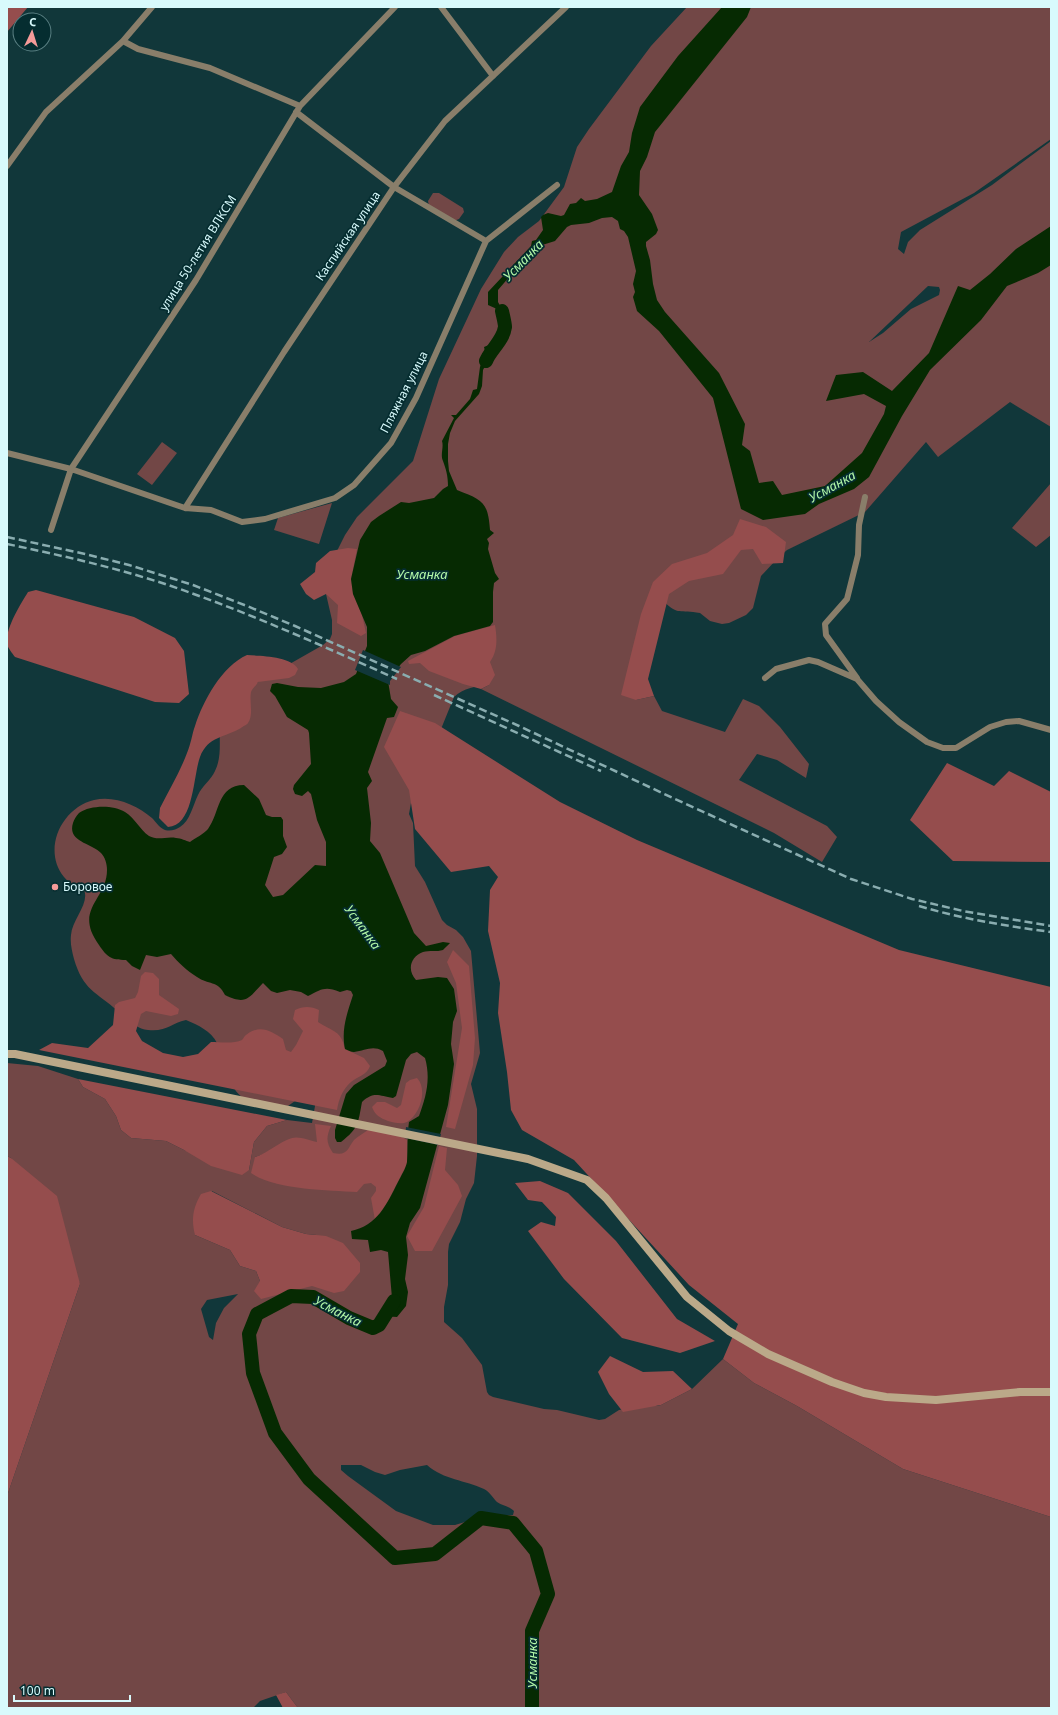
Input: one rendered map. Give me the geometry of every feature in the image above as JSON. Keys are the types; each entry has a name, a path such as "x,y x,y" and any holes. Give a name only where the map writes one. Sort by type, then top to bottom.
{"street":[{"path":"7,166 46,112 123,41 152,7"},
{"name":"улица 50-летия ВЛКСМ","path":"51,530 71,469 196,280 296,112 300,106 395,7"},
{"path":"442,7 493,76"},
{"name":"Каспийская улица","path":"185,508 284,352 394,187 445,121 566,7"},
{"path":"123,41 138,49 210,68 300,106"},
{"path":"296,112 394,187 486,241"},
{"name":"Пляжная улица","path":"7,453 71,469 185,508 212,510 242,522 265,519 334,498 354,485 391,443 416,398 486,241 557,185"},
{"path":"865,497 859,526 858,555 846,599 825,624 826,635 857,679 876,701 899,722 927,742 943,748 956,748 990,727 1006,722 1019,721 1051,730"},
{"path":"765,678 776,669 809,660 818,662 857,679"},
{"path":"7,1054 15,1054 310,1115 467,1145 528,1159 587,1180 606,1198 687,1297 729,1331 768,1354 832,1382 864,1393 886,1396 936,1400 1020,1392 1051,1392"}],"shaded area":[{"path":"7,7 28,7 24,12 12,12 12,26 7,32"},
{"path":"687,7 1051,7 1051,139 974,193 901,232 898,249 904,254 908,242 920,230 992,185 1051,141 1051,427 1010,402 938,457 926,442 865,512 787,550 776,560 761,576 753,608 746,615 729,623 722,624 710,621 700,613 675,610 666,604 661,598 636,700 654,696 662,711 725,732 743,699 759,706 780,727 809,764 806,778 777,760 757,754 739,780 827,826 837,837 822,862 774,833 481,689 489,685 466,690 454,697 411,803 409,814 413,823 415,866 425,882 442,920 463,937 471,951 480,1053 471,1084 477,1109 477,1156 474,1183 466,1199 460,1222 449,1244 448,1285 444,1307 444,1322 462,1338 482,1365 487,1392 493,1397 599,1420 605,1419 619,1410 641,1406 661,1405 692,1389 723,1359 754,1383 797,1406 903,1469 1051,1517 1051,1708 298,1708 286,1692 260,1701 253,1708 7,1708 7,1496 80,1284 11,1158 7,1156 7,1063 38,1066 78,1079 83,1087 105,1099 116,1116 121,1130 131,1138 166,1141 184,1150 249,1170 254,1142 267,1126 287,1120 312,1123 315,1106 314,1094 295,1101 288,1106 246,1100 239,1095 234,1088 227,1074 217,1043 204,1029 186,1020 160,1030 140,1028 91,990 82,978 71,947 72,929 85,900 84,890 66,879 58,866 55,855 55,843 58,831 72,812 82,804 102,799 117,800 132,805 146,813 165,830 172,830 180,827 189,817 196,799 217,766 219,760 220,723 223,702 323,645 330,639 332,634 332,620 326,594 333,559 345,535 357,517 413,461 439,379 481,289 504,252 518,237 539,221 564,187 577,147 651,46","holes":["928,286 939,287 939,295 911,309 883,333 869,342","293,1138 295,1187 255,1157 267,1153","212,1191 282,1227 306,1234 316,1235 260,1281 256,1271 240,1266 230,1250 195,1235","238,1294 224,1308 216,1323 213,1340 209,1337 201,1309 207,1300","341,1465 361,1465 385,1475 400,1470 427,1465 447,1477 484,1489 490,1493 497,1502 514,1511 513,1515 485,1516 455,1525 433,1525 396,1511 341,1470"]},
{"path":"433,193 439,193 463,208 464,212 459,219 454,221 429,206 428,201"},
{"path":"162,442 177,453 152,485 137,474"},
{"path":"1051,483 1051,535 1036,547 1012,528"},
{"path":"332,503 319,544 274,530 278,518"},
{"path":"740,519 766,527 786,542 783,563 762,564 753,549 741,550 723,574 689,581 669,594 648,679 654,696 636,700 621,695 641,614 653,582 672,564 707,553 733,535"},
{"path":"348,548 357,549 351,579 353,594 362,615 366,633 361,636 337,623 338,605 326,594 314,600 306,594 300,584 315,572 316,563 330,551"},
{"path":"36,590 134,617 175,638 184,651 189,694 179,703 155,702 15,657 7,644 8,631 28,592"},
{"path":"495,625 496,649 490,662 495,675 489,685 481,689 429,671 420,663 409,664 408,661 455,636"},
{"path":"247,655 267,656 282,659 289,661 298,669 295,675 289,678 258,682 251,692 251,716 248,723 235,731 212,741 203,750 188,809 183,818 177,824 168,827 159,818 160,808 178,774 190,746 195,726 208,695 229,667"},
{"path":"400,711 435,723 560,802 637,840 899,950 1051,987 1051,1517 903,1469 797,1406 754,1383 723,1359 738,1324 689,1285 574,1160 522,1130 511,1110 498,1013 500,983 488,931 490,890 498,877 489,866 451,872 415,829 409,790 384,747"},
{"path":"947,763 994,786 1009,771 1051,792 1051,862 953,861 910,820"},
{"path":"453,950 469,966 475,1038 473,1065 455,1129 446,1127 462,1028 456,983 447,962"},
{"path":"145,972 153,973 159,979 159,995 179,1009 178,1014 171,1016 146,1011 141,1014 136,1031 142,1041 163,1053 183,1057 198,1054 211,1042 239,1041 242,1040 245,1035 261,1029 270,1031 283,1039 286,1050 291,1052 303,1031 293,1019 295,1010 310,1007 319,1010 318,1022 336,1032 341,1038 345,1049 364,1058 370,1066 369,1069 345,1088 340,1098 337,1110 39,1050 52,1043 88,1048 113,1025 115,1005 119,1002 135,998 138,992 141,976"},
{"path":"417,1078 422,1089 422,1095 419,1108 412,1119 405,1123 397,1123 385,1120 376,1114 372,1107 377,1102 385,1102 397,1108 401,1105 406,1083"},
{"path":"78,1079 287,1120 267,1126 254,1142 249,1170 242,1175 211,1166 166,1141 131,1138 121,1130 116,1116 105,1099 83,1087"},
{"path":"315,1124 331,1126 328,1133 329,1146 333,1153 338,1154 344,1153 354,1140 368,1130 399,1135 407,1140 407,1164 387,1203 375,1220 371,1198 376,1191 376,1187 371,1183 364,1184 357,1192 317,1190 274,1183 251,1173 255,1157 287,1140 292,1138 304,1138 317,1142"},
{"path":"439,1146 447,1148 445,1170 458,1185 462,1196 432,1251 415,1251 407,1236 424,1207"},
{"path":"7,1156 57,1196 80,1284 7,1496"},
{"path":"540,1181 568,1193 616,1241 677,1319 715,1341 680,1353 622,1338 564,1279 528,1231 541,1222 555,1226 556,1217 542,1202 528,1200 515,1183"},
{"path":"211,1191 282,1227 306,1234 326,1236 343,1243 360,1263 360,1272 344,1291 334,1293 312,1286 261,1299 254,1291 260,1281 256,1271 240,1266 230,1250 195,1235 193,1219 196,1204 201,1194"},
{"path":"610,1356 643,1372 673,1371 692,1389 661,1405 623,1412 609,1394 598,1372"},
{"path":"286,1692 298,1708 283,1708 276,1695"}],"water":[{"path":"722,7 751,7 747,17 655,132 647,157 640,171 639,195 652,214 658,230 656,234 646,242 657,300 665,312 719,373 745,424 742,445 750,451 759,483 773,481 782,495 825,486 862,453 884,414 886,406 864,394 826,401 836,375 863,372 892,391 929,353 958,286 970,290 990,274 1016,249 1051,226 1051,265 1038,273 1007,286 981,320 930,370 902,416 869,477 854,489 819,504 805,514 763,520 741,509 713,398 659,331 637,311 633,297 635,292 633,284 636,271 628,237 624,231 620,229 618,221 612,217 602,218 589,223 571,225 567,227 555,241 539,246 529,254 498,290 498,302 504,313 506,325 483,370 482,386 479,394 455,421 450,433 448,444 449,471 457,490 478,499 482,503 488,513 490,530 494,533 487,539 489,543 488,549 495,573 499,579 494,583 493,622 490,626 454,636 425,651 411,655 401,664 388,681 391,699 398,707 394,717 387,718 368,772 372,781 367,788 371,823 370,841 380,853 414,933 426,946 443,942 450,943 443,950 425,951 419,954 415,957 411,964 411,972 416,980 438,977 447,978 454,989 457,1011 453,1022 451,1044 454,1064 448,1105 420,1208 410,1223 406,1237 408,1255 405,1279 408,1292 406,1306 397,1317 382,1316 392,1298 388,1252 381,1250 370,1252 368,1240 352,1239 351,1231 368,1224 380,1213 390,1198 405,1169 407,1162 409,1122 419,1116 427,1088 428,1073 425,1058 417,1052 411,1054 406,1060 396,1096 393,1098 373,1095 362,1102 357,1125 341,1142 337,1142 335,1138 335,1130 346,1094 354,1085 385,1066 387,1061 383,1051 379,1049 372,1048 354,1052 345,1049 344,1028 353,995 351,991 347,990 340,992 331,989 324,989 308,996 301,992 290,990 277,993 271,991 263,983 251,996 243,1000 238,1000 225,995 216,985 193,975 171,954 157,957 146,955 140,970 132,966 126,960 110,957 99,945 92,933 89,922 93,905 106,880 106,863 104,856 101,853 77,838 72,829 73,823 78,814 84,810 96,807 108,807 125,812 149,836 156,838 178,838 190,842 208,829 224,795 235,786 244,785 259,799 266,815 281,817 283,820 283,836 287,847 282,854 274,857 265,885 273,897 283,895 315,865 326,866 326,842 317,820 311,794 308,791 302,796 295,794 293,789 294,785 311,764 309,733 308,730 287,717 275,696 270,691 272,684 277,683 298,687 321,688 344,682 356,674 367,646 367,627 353,594 351,579 360,540 371,522 401,502 409,503 434,498 448,486 447,473 442,459 442,441 454,418 451,415 456,415 470,399 473,390 477,389 480,367 484,356 482,354 485,351 484,347 496,342 498,335 500,334 501,327 499,324 500,320 497,309 488,305 488,292 531,246 532,241 536,240 543,230 541,217 543,215 548,213 561,216 564,215 570,204 576,203 581,198 585,201 597,199 612,192 621,166 629,152 632,133 640,107 678,56"}],"pier":[{"path":"363,650 401,667 390,681 390,685 355,670"},
{"path":"406,1127 441,1134 438,1145 405,1138"}],"waterway":[{"name":"Усманка","path":"486,361 504,332 505,325 502,311"},
{"name":"Усманка","path":"394,1301 379,1325 373,1328 349,1318 313,1297 291,1296 257,1314 249,1334 253,1373 275,1433 309,1479 395,1558 435,1554 481,1518 513,1523 536,1551 548,1594 532,1631 532,1708"}],"railway":[{"path":"7,537 129,565 193,585 247,606 519,726 851,879 912,899 963,911 1051,926"},
{"path":"7,544 100,565 168,585 269,623 397,679"},
{"path":"434,695 601,771"},
{"path":"919,906 985,922 1051,932"}],"place":[{"name":"Боровое","path":"55,887"}]}
